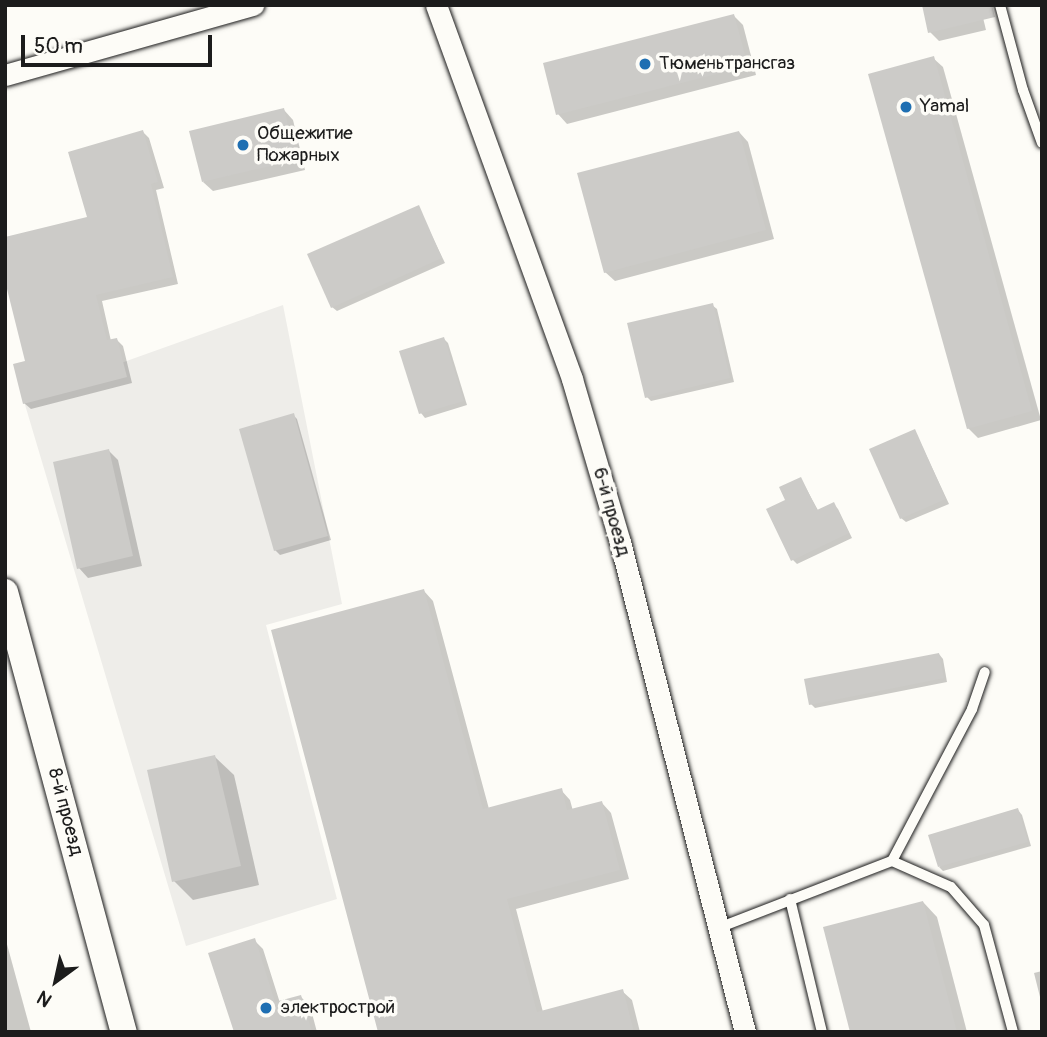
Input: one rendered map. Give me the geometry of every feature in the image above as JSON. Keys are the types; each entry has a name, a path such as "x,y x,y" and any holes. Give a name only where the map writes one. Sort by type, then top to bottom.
{"street":[{"path":"5,75 253,5"},
{"name":"6-й проезд","path":"436,5 572,379 620,542 745,1032"},
{"name":"8-й проезд","path":"5,592 124,1032"}],"lane":[{"path":"1000,5 1023,90 1042,143"},
{"path":"719,928 892,861 972,709 985,672"},
{"path":"892,861 951,887 984,925 1013,1032"},
{"path":"790,899 821,1032"}],"shaded area":[{"path":"283,305 342,604 266,625 337,899 186,946 23,398"}],"building":[{"path":"922,5 992,5 995,17 928,33"},
{"name":"Тюменьтрансгаз","path":"734,14 748,66 556,115 543,63"},
{"path":"934,56 1032,411 967,429 868,74"},
{"name":"Общежитие Пожарных","path":"284,108 296,160 202,182 189,131"},
{"path":"143,130 158,182 151,184 173,277 96,295 107,340 117,338 127,377 23,404 13,364 25,361 5,281 5,237 87,217 68,152"},
{"path":"739,131 766,230 604,273 577,173"},
{"path":"419,205 442,258 331,308 307,254"},
{"path":"713,303 730,378 645,398 627,323"},
{"path":"444,337 464,401 419,414 399,351"},
{"path":"294,413 328,536 274,551 239,429"},
{"path":"915,429 946,499 900,519 869,449"},
{"path":"109,449 133,556 77,569 53,462"},
{"path":"801,477 817,510 834,502 849,533 791,561 766,509 785,500 779,487"},
{"path":"424,589 483,809 562,788 567,810 602,801 620,870 507,899 537,1012 623,989 634,1032 378,1032 271,630"},
{"path":"939,653 944,678 809,705 804,679"},
{"path":"215,755 241,866 172,882 147,770"},
{"path":"1018,808 1028,842 938,867 928,835"},
{"path":"923,901 957,1032 850,1032 823,927"},
{"path":"255,938 275,1002 301,995 312,1032 234,1032 208,953"}],"place":[{"name":"Тюменьтрансгаз","path":"645,64"},
{"name":"Yamal","path":"906,107"},
{"name":"Общежитие Пожарных","path":"243,145"},
{"name":"электрострой","path":"266,1008"}]}
